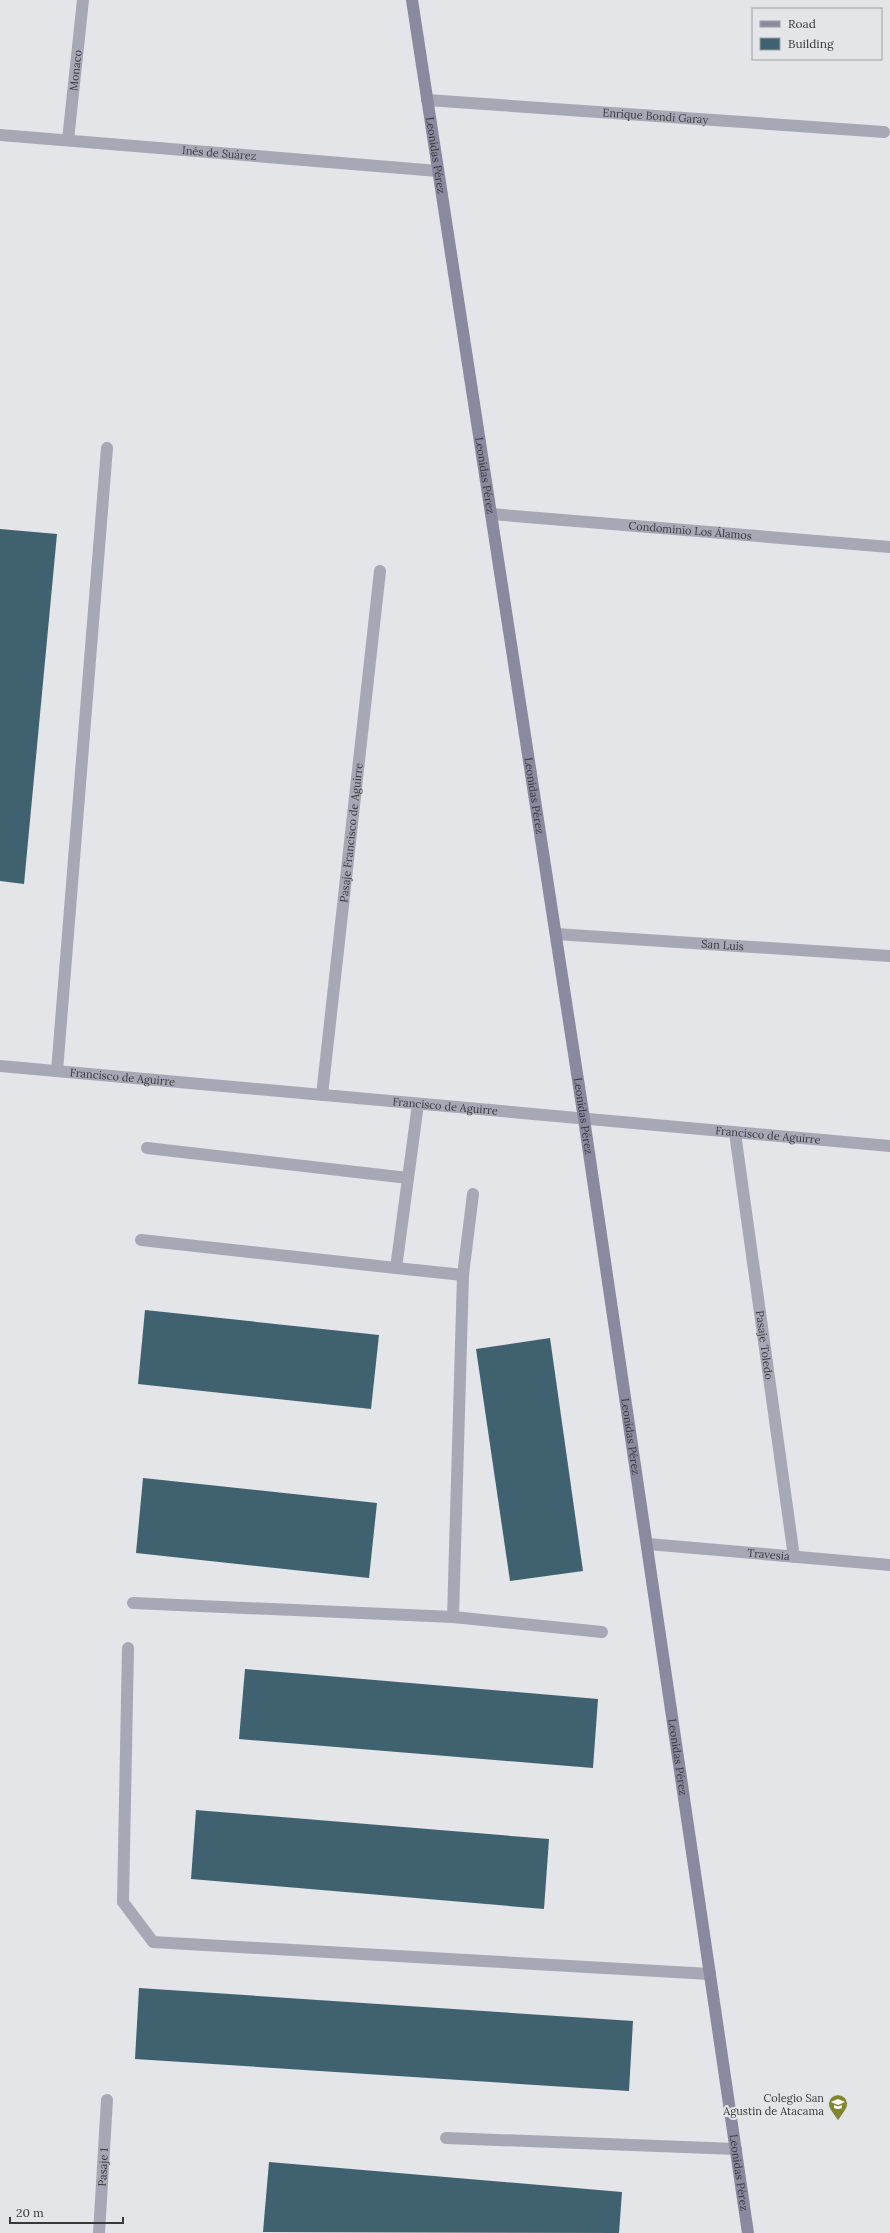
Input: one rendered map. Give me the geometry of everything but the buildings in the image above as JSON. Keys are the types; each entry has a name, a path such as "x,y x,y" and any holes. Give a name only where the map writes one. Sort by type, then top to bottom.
{"street":[{"name":"Monaco","path":"68,140 83,0"},
{"name":"Leonidas Pérez","path":"412,0 556,934 648,1544 748,2233"},
{"name":"Enrique Bondi Garay","path":"427,100 884,132"},
{"name":"Inés de Suárez","path":"0,135 438,171"},
{"path":"56,1072 107,448"},
{"name":"Condominio Los Álamos","path":"491,514 890,547"},
{"name":"Pasaje Francisco de Aguirre","path":"322,1095 380,571"},
{"name":"San Luis","path":"556,934 890,956"},
{"name":"Francisco de Aguirre","path":"0,1066 584,1120 890,1146"},
{"path":"396,1268 418,1104"},
{"name":"Pasaje Toledo","path":"735,1133 794,1556"},
{"path":"147,1148 408,1178"},
{"path":"453,1617 464,1275 473,1194"},
{"path":"141,1240 464,1275"},
{"name":"Travesia","path":"648,1544 890,1565"},
{"path":"133,1603 453,1617 602,1632"},
{"path":"128,1648 123,1902 153,1942 710,1974"},
{"name":"Pasaje 1","path":"99,2233 107,2100"},
{"path":"446,2138 736,2149"}],"place":[{"name":"Colegio San Agustin de Atacama","path":"838,2121"}]}
